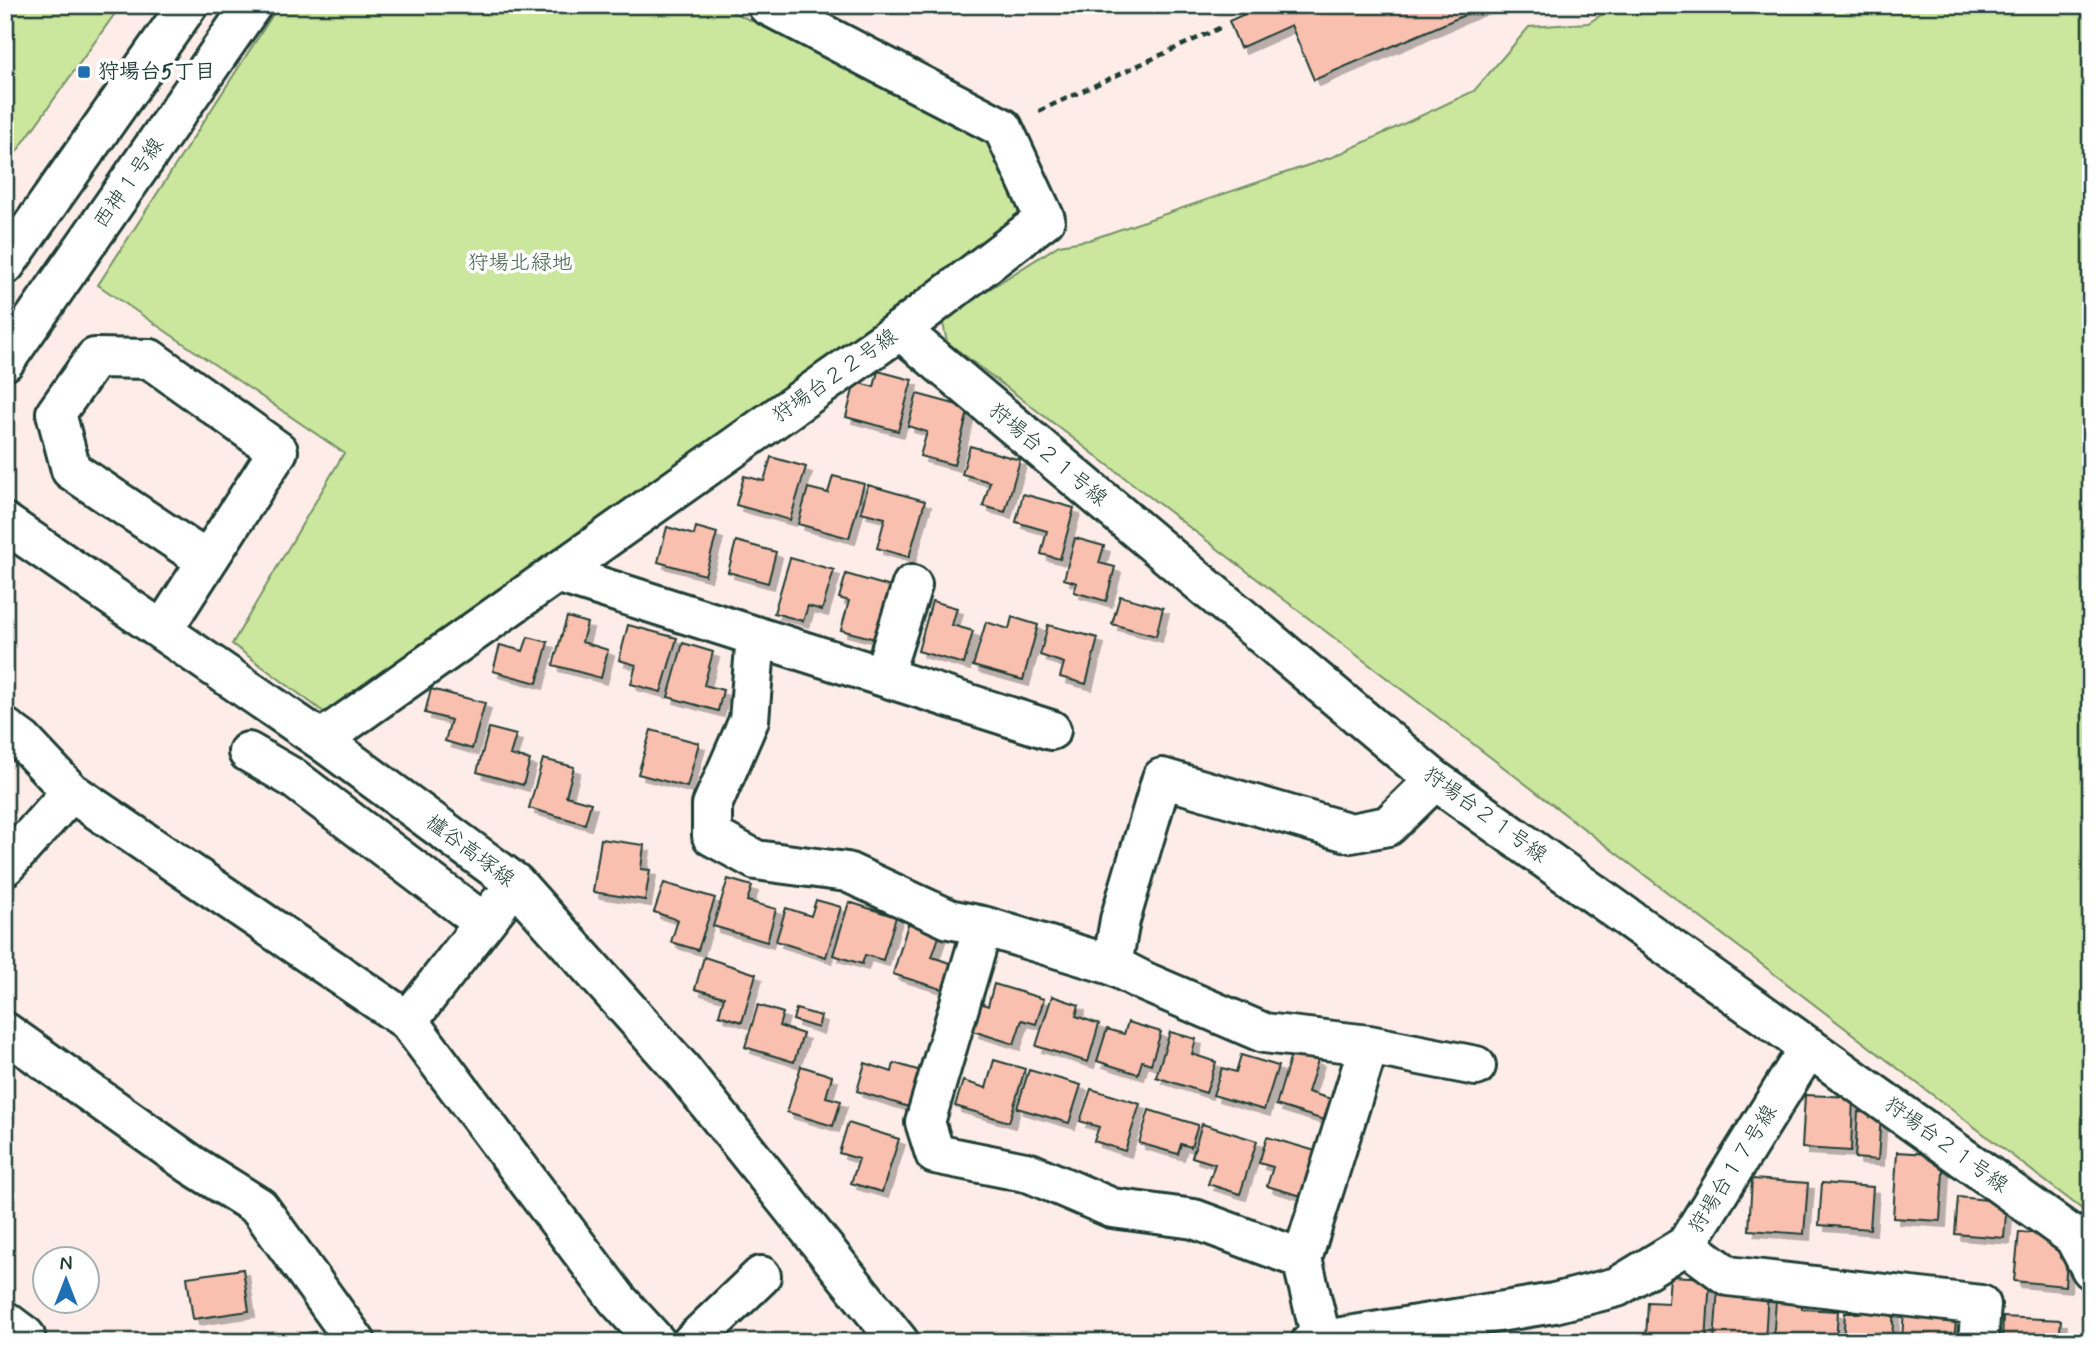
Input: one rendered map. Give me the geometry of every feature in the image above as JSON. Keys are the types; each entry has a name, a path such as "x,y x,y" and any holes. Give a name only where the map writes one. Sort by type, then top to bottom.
{"street":[{"path":"5,265 188,5"},
{"name":"西神１号線","path":"5,361 252,5"},
{"path":"767,5 1003,128"},
{"name":"狩場台２２号線","path":"321,740 900,330 1045,219 1003,128"},
{"name":"狩場台２１号線","path":"900,330 1435,780 2074,1237 2091,1269"},
{"path":"162,631 278,451 150,359 94,358 55,413 71,470 207,561"},
{"name":"櫨谷高塚線","path":"5,523 321,740 515,883 681,1070 899,1342"},
{"path":"557,573 1051,730"},
{"path":"883,676 912,585"},
{"path":"756,636 749,720 712,805 712,836 756,860 847,872 949,919 983,926 1112,965 1264,1033 1369,1045 1476,1066"},
{"path":"5,728 23,741 71,792 408,1021 617,1299 656,1342"},
{"path":"248,752 293,778 484,923"},
{"path":"1112,965 1121,920 1162,778 1351,833 1388,826 1435,780"},
{"path":"5,866 71,792"},
{"path":"408,1021 515,883"},
{"path":"983,926 925,1122 935,1154 1030,1173 1112,1208 1194,1219 1302,1259"},
{"path":"5,1032 192,1165 259,1207 356,1342"},
{"path":"1318,1341 1302,1259 1369,1045"},
{"name":"狩場台１７号線","path":"1318,1341 1553,1303 1617,1287 1686,1245 1809,1047"},
{"path":"1686,1245 1728,1276 1981,1305 1978,1342"},
{"path":"692,1342 761,1276"}],"path":[{"path":"1003,128 1224,26"}],"green space":[{"path":"5,5 121,5 5,168"},
{"name":"狩場北緑地","path":"279,5 718,5 991,133 1027,219 329,716 232,644 344,453 98,285"},
{"path":"1618,5 2091,5 2091,1216 947,342 942,319 1059,245 1089,240 1335,156 1474,91 1529,27 1588,23"}],"building":[{"path":"1264,5 1488,5 1314,80 1291,25 1240,48 1229,21"},
{"path":"878,371 912,380 898,431 846,417 855,382 874,387"},
{"path":"917,394 969,408 954,465 920,456 927,432 908,426"},
{"path":"970,446 1020,460 1005,512 983,506 990,482 962,474"},
{"path":"771,457 806,467 790,520 736,505 744,476 764,481"},
{"path":"833,476 864,484 849,538 798,524 808,488 828,493"},
{"path":"868,485 925,501 909,557 877,548 885,518 861,512"},
{"path":"1023,494 1074,508 1060,559 1041,554 1047,531 1016,522"},
{"path":"667,527 694,535 696,527 717,533 705,575 658,562"},
{"path":"1075,538 1104,546 1099,563 1115,567 1106,601 1074,592 1077,583 1064,579"},
{"path":"736,541 776,552 768,583 728,572"},
{"path":"790,558 834,570 822,610 808,606 803,621 774,613"},
{"path":"846,574 898,589 883,641 841,630 849,601 839,598"},
{"path":"1120,596 1163,608 1156,636 1112,624"},
{"path":"932,601 957,608 952,625 973,631 964,664 918,651"},
{"path":"567,617 587,623 582,642 608,650 601,678 553,665"},
{"path":"1012,617 1038,625 1023,680 973,666 986,622 1009,629"},
{"path":"628,625 677,638 661,692 631,684 636,665 619,660"},
{"path":"1048,625 1098,638 1086,684 1060,677 1064,663 1040,655"},
{"path":"528,637 548,642 537,683 493,671 500,645 523,651"},
{"path":"683,643 713,652 704,685 723,690 718,711 668,697"},
{"path":"431,689 485,703 472,749 445,741 451,720 425,713"},
{"path":"489,728 516,735 510,755 530,760 523,785 477,772"},
{"path":"651,730 699,743 687,787 638,774"},
{"path":"543,759 574,767 566,796 591,803 585,824 529,808"},
{"path":"601,839 644,845 641,869 650,870 645,900 593,892"},
{"path":"728,879 752,886 747,901 776,909 767,942 713,926"},
{"path":"664,883 715,898 698,950 671,942 678,920 654,912"},
{"path":"816,900 841,907 826,957 776,941 786,908 811,916"},
{"path":"849,902 896,917 883,960 865,955 862,964 833,955"},
{"path":"909,921 941,931 932,957 956,965 948,991 893,974"},
{"path":"704,957 756,974 742,1022 719,1015 724,997 695,989"},
{"path":"994,984 1044,999 1036,1024 1022,1020 1014,1044 973,1031 981,1003 988,1006"},
{"path":"1052,996 1079,1005 1076,1016 1099,1024 1088,1062 1036,1046"},
{"path":"758,1005 783,1013 779,1026 803,1034 794,1062 745,1047"},
{"path":"796,1009 821,1016 818,1028 793,1020"},
{"path":"1128,1022 1161,1032 1151,1064 1142,1061 1138,1074 1097,1061 1107,1029 1124,1034"},
{"path":"1170,1032 1196,1039 1192,1054 1216,1062 1206,1093 1156,1077"},
{"path":"1292,1052 1318,1060 1308,1092 1331,1099 1324,1120 1276,1105"},
{"path":"1241,1055 1278,1066 1264,1110 1213,1095 1222,1068 1236,1072"},
{"path":"994,1060 1025,1069 1009,1122 955,1106 963,1081 986,1088"},
{"path":"865,1063 892,1072 894,1063 924,1072 912,1108 857,1091"},
{"path":"801,1066 832,1076 826,1097 841,1101 833,1126 787,1112"},
{"path":"1029,1070 1081,1085 1069,1123 1017,1108"},
{"path":"1091,1089 1140,1104 1125,1151 1094,1141 1099,1127 1080,1121"},
{"path":"1805,1095 1853,1097 1851,1151 1802,1148"},
{"path":"1149,1110 1198,1125 1191,1147 1181,1144 1178,1154 1139,1143"},
{"path":"1858,1112 1881,1114 1878,1160 1855,1158"},
{"path":"848,1123 899,1139 882,1192 851,1183 859,1159 839,1153"},
{"path":"1202,1124 1257,1141 1240,1194 1208,1184 1215,1164 1192,1157"},
{"path":"1267,1137 1319,1152 1305,1197 1267,1186 1273,1167 1259,1163"},
{"path":"1897,1152 1944,1155 1940,1221 1893,1218"},
{"path":"1752,1179 1808,1183 1804,1234 1749,1230"},
{"path":"1822,1183 1873,1187 1870,1229 1819,1225"},
{"path":"1958,1197 2007,1202 2004,1238 1955,1234"},
{"path":"2019,1232 2063,1236 2061,1257 2067,1258 2065,1286 2014,1281"},
{"path":"243,1269 249,1311 193,1319 187,1277"},
{"path":"1670,1276 1710,1278 1706,1342 1646,1339 1648,1302 1668,1303"},
{"path":"1718,1288 1768,1290 1765,1342 1714,1341"},
{"path":"1776,1299 1802,1301 1802,1309 1838,1311 1836,1342 1773,1342"},
{"path":"1859,1303 1894,1305 1892,1342 1843,1342 1845,1313 1859,1313"},
{"path":"1904,1307 1922,1308 1922,1318 1956,1320 1954,1342 1902,1342"},
{"path":"2003,1317 2061,1320 2059,1342 2002,1342"},
{"path":"315,1332 316,1341 331,1338 331,1342 279,1342 278,1337"}],"place":[{"name":"狩場台5丁目","path":"84,72"}]}
